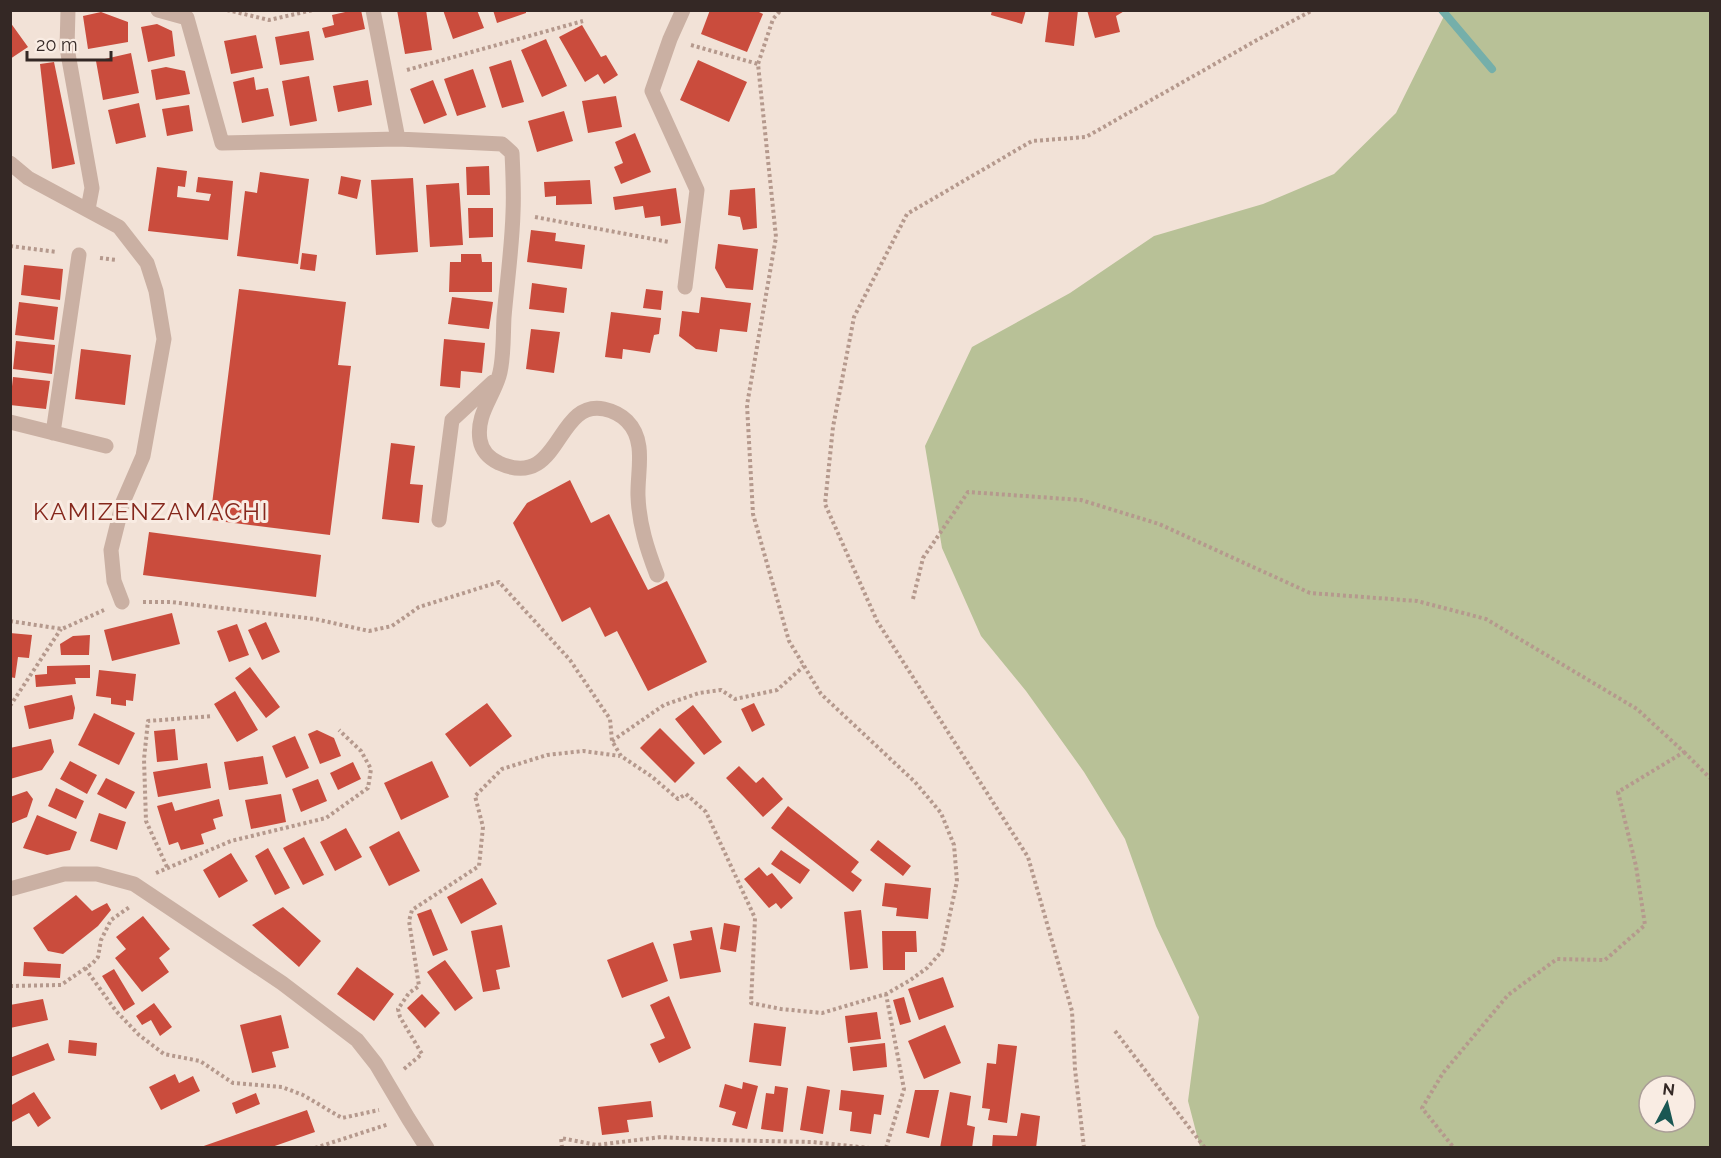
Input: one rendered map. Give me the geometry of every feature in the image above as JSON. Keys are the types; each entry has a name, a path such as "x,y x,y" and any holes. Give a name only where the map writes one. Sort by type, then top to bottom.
{"street":[{"path":"68,10 67,48 92,188 88,208"},
{"path":"158,10 187,18 222,143 398,139 502,144 512,153 513,213 499,375 478,428 481,446 488,458 512,469 532,468 556,446 568,425 581,412 598,408 615,412 629,423 638,439 638,496 644,543 657,575"},
{"path":"373,10 398,139"},
{"path":"683,10 652,91 697,190 685,287"},
{"path":"10,163 28,178 88,208 119,227 147,263 156,291 164,339 143,456 123,502 111,550 114,581 122,602"},
{"path":"53,433 80,255"},
{"path":"439,520 452,420 499,375"},
{"path":"10,423 106,446"},
{"path":"10,889 64,874 97,874 134,884 282,983 357,1040 376,1064 427,1148"}],"path":[{"path":"227,10 269,20 313,10"},
{"path":"10,706 62,629 122,602 171,602 304,617 369,631 392,626 419,607 499,582 570,660 610,719 612,741 621,756 651,776 678,799 686,794 706,812 755,918 752,1003 822,1013 886,994 927,968 942,951 957,881 954,845 940,813 915,782 821,693 804,666 789,641 753,514 747,405 776,237 758,64 774,19 781,10"},
{"path":"1084,1148 1075,1069 1072,1011 1028,856 877,621 825,504 833,427 854,317 907,214 1032,141 1086,137 1313,10"},
{"path":"386,75 583,21"},
{"path":"670,39 758,64"},
{"path":"513,213 690,246"},
{"path":"913,599 923,558 968,492 1081,500 1159,524 1310,593 1417,601 1486,619 1637,710 1710,778"},
{"path":"10,621 62,629"},
{"path":"612,741 664,705 699,693 721,690 735,699 777,690 804,666"},
{"path":"167,867 146,821 144,759 148,721 213,716"},
{"path":"134,884 167,867 231,842 326,818 368,788 371,769 361,751 339,730"},
{"path":"387,1083 422,1054 400,1017 398,1009 409,993 419,986 409,921 412,910 479,866 483,827 475,796 502,769 547,755 583,751 621,756"},
{"path":"1454,1148 1422,1108 1443,1073 1508,994 1557,959 1605,960 1645,925 1636,866 1618,792 1684,752"},
{"path":"10,986 61,985 98,957 101,940 111,920 149,894"},
{"path":"85,968 116,1011 139,1035 164,1054 200,1060 233,1083 282,1087 303,1095 342,1118 404,1112"},
{"path":"886,994 904,1089 886,1148"},
{"path":"1115,1031 1205,1148"},
{"path":"315,1148 404,1112"},
{"path":"562,1148 561,1138 597,1145 661,1137 813,1142 869,1148"}],"green space":[{"path":"1447,10 1710,11 1710,1147 1200,1147 1188,1101 1199,1017 1156,926 1125,839 1084,772 1026,691 981,636 942,548 925,446 972,347 1070,293 1154,236 1263,204 1334,174 1396,113"}],"building":[{"path":"361,10 365,29 325,38 322,28 334,25 332,15"},
{"path":"397,10 426,10 432,50 405,54"},
{"path":"443,10 477,10 484,28 453,39"},
{"path":"493,10 526,10 526,13 497,23"},
{"path":"710,10 755,10 763,14 747,52 701,34"},
{"path":"992,10 1026,10 1022,24 991,15"},
{"path":"1049,10 1078,10 1074,46 1045,42"},
{"path":"1087,10 1126,10 1116,16 1120,32 1095,38"},
{"path":"101,12 128,22 128,42 88,49 83,16"},
{"path":"10,22 28,47 10,59"},
{"path":"157,24 172,31 175,56 148,62 141,27"},
{"path":"582,25 601,57 606,55 618,75 604,84 598,74 585,82 559,37"},
{"path":"309,31 314,60 280,65 275,37"},
{"path":"256,35 263,68 231,74 224,41"},
{"path":"546,39 567,86 542,97 521,50"},
{"path":"131,53 139,93 103,100 96,61"},
{"path":"511,60 524,102 502,108 489,67"},
{"path":"698,60 747,82 729,122 680,100"},
{"path":"54,62 75,164 52,169 40,64"},
{"path":"166,67 185,71 190,94 156,100 151,70"},
{"path":"473,69 486,107 457,116 444,79"},
{"path":"309,76 317,121 290,126 282,81"},
{"path":"254,77 256,90 268,88 274,116 242,123 233,82"},
{"path":"368,80 372,105 338,112 333,86"},
{"path":"433,80 447,115 424,124 410,89"},
{"path":"616,96 622,127 588,133 582,101"},
{"path":"139,103 146,137 116,144 108,110"},
{"path":"189,105 193,131 167,136 162,109"},
{"path":"564,111 573,141 537,152 528,121"},
{"path":"635,133 651,172 621,184 614,167 623,163 615,142"},
{"path":"489,166 490,195 467,195 466,167"},
{"path":"157,167 187,171 185,187 178,186 177,197 209,201 211,194 196,192 198,177 233,181 228,240 148,231"},
{"path":"260,172 309,179 298,264 237,256 245,191 257,193"},
{"path":"341,176 361,180 357,199 338,194"},
{"path":"413,178 418,252 376,255 371,180"},
{"path":"590,180 592,204 556,205 556,196 545,197 544,182"},
{"path":"459,183 463,245 430,247 426,185"},
{"path":"676,188 681,223 661,226 660,216 645,218 643,206 615,210 613,197"},
{"path":"755,188 757,228 743,230 740,217 728,215 730,190"},
{"path":"468,208 493,208 493,237 469,238"},
{"path":"531,230 556,233 555,241 585,245 582,269 527,262"},
{"path":"718,244 758,249 753,290 726,288 715,268"},
{"path":"302,253 317,255 315,271 300,269"},
{"path":"461,254 481,254 482,262 492,262 492,292 449,292 450,262 461,262"},
{"path":"24,265 63,269 60,300 21,295"},
{"path":"532,283 567,288 564,313 529,309"},
{"path":"239,289 346,302 338,365 351,366 330,535 210,520"},
{"path":"646,289 663,291 661,310 643,308"},
{"path":"452,297 493,302 489,329 448,324"},
{"path":"701,297 751,303 747,332 720,329 717,352 696,349 679,336 682,311 699,313"},
{"path":"19,302 58,307 54,340 15,335"},
{"path":"611,312 661,318 659,334 654,335 650,353 623,349 622,359 605,357"},
{"path":"531,329 560,332 554,373 526,369"},
{"path":"444,339 485,343 482,373 461,371 460,388 440,386"},
{"path":"16,341 55,345 52,374 13,369"},
{"path":"81,349 131,355 125,405 75,399"},
{"path":"13,377 50,381 46,409 10,405"},
{"path":"391,443 415,446 410,484 423,485 419,523 382,519"},
{"path":"570,480 591,523 609,514 648,590 667,581 707,662 648,691 617,631 605,637 590,607 562,622 513,523 527,503"},
{"path":"149,532 321,555 316,597 143,575"},
{"path":"172,613 180,644 112,661 104,630"},
{"path":"266,622 280,652 262,660 248,630"},
{"path":"237,624 249,655 229,662 217,631"},
{"path":"10,633 32,635 29,658 18,657 15,678 10,677"},
{"path":"90,635 89,655 61,655 60,644 73,636"},
{"path":"90,665 90,678 75,678 76,684 36,687 35,675 47,674 47,666"},
{"path":"250,667 280,707 266,718 235,678"},
{"path":"99,670 136,674 133,701 126,700 126,706 111,704 111,698 96,696"},
{"path":"235,691 258,730 237,742 214,704"},
{"path":"72,695 75,708 73,719 29,729 24,706"},
{"path":"487,703 512,736 470,767 445,734"},
{"path":"754,703 765,725 752,732 741,709"},
{"path":"693,705 722,742 704,755 675,719"},
{"path":"94,713 135,733 119,765 78,745"},
{"path":"660,728 695,763 675,783 640,748"},
{"path":"175,729 178,760 157,762 154,731"},
{"path":"317,730 334,738 341,756 320,764 308,734"},
{"path":"295,736 309,768 286,778 272,746"},
{"path":"51,739 54,752 42,770 10,779 10,748"},
{"path":"263,756 268,784 229,790 224,762"},
{"path":"70,761 97,775 87,794 60,779"},
{"path":"432,761 449,797 401,820 384,783"},
{"path":"353,762 361,779 338,790 330,773"},
{"path":"207,763 211,788 158,797 153,772"},
{"path":"739,766 756,783 763,777 783,799 763,817 726,778"},
{"path":"106,778 135,792 126,809 97,794"},
{"path":"318,779 327,801 301,812 292,789"},
{"path":"56,788 84,801 76,819 48,806"},
{"path":"27,791 33,799 27,817 10,824 10,797"},
{"path":"281,794 286,822 251,829 245,800"},
{"path":"219,799 223,816 213,819 216,829 201,834 204,844 181,850 178,842 169,845 157,806 172,802 175,811"},
{"path":"788,806 859,862 851,872 862,880 853,892 771,828"},
{"path":"99,813 126,822 117,850 90,841"},
{"path":"37,815 77,832 70,850 47,855 23,848"},
{"path":"346,828 362,857 335,871 320,842"},
{"path":"399,831 420,871 389,886 369,847"},
{"path":"304,837 324,875 303,885 283,848"},
{"path":"878,840 911,866 903,876 870,850"},
{"path":"268,848 290,888 275,895 255,856"},
{"path":"781,850 810,870 800,884 771,864"},
{"path":"231,853 248,881 219,898 203,870"},
{"path":"759,867 767,876 772,873 793,898 781,909 776,903 769,908 744,879"},
{"path":"482,878 497,904 461,924 447,897"},
{"path":"885,883 931,888 928,919 896,916 897,908 882,906"},
{"path":"76,895 92,911 107,903 111,910 98,926 63,954 48,951 33,928"},
{"path":"283,907 321,941 299,967 252,925"},
{"path":"431,909 448,950 433,956 417,914"},
{"path":"861,910 868,968 850,970 844,912"},
{"path":"143,916 170,949 159,958 169,972 142,992 115,958 126,949 116,937"},
{"path":"724,923 740,926 736,952 720,949"},
{"path":"502,925 510,967 496,970 500,989 483,992 471,931"},
{"path":"712,927 721,972 680,979 673,944 692,940 690,931"},
{"path":"882,931 916,931 917,952 905,952 905,970 883,970"},
{"path":"653,942 668,981 622,998 607,960"},
{"path":"445,960 473,998 455,1011 427,972"},
{"path":"24,962 61,964 60,978 23,976"},
{"path":"357,967 394,994 374,1021 337,994"},
{"path":"114,969 135,1004 124,1011 102,976"},
{"path":"943,977 954,1007 919,1020 908,989"},
{"path":"422,994 440,1013 425,1028 407,1008"},
{"path":"669,996 691,1048 659,1063 650,1044 665,1038 650,1005"},
{"path":"904,997 911,1022 900,1025 893,1000"},
{"path":"43,999 48,1020 10,1028 10,1005"},
{"path":"154,1003 172,1027 160,1036 151,1020 142,1025 136,1016"},
{"path":"877,1012 881,1039 848,1043 845,1016"},
{"path":"281,1015 289,1048 272,1052 276,1067 252,1073 240,1025"},
{"path":"754,1023 786,1027 781,1066 749,1062"},
{"path":"945,1025 961,1063 924,1079 908,1041"},
{"path":"69,1040 97,1043 96,1056 68,1053"},
{"path":"48,1043 55,1060 10,1077 10,1058"},
{"path":"885,1043 887,1067 853,1071 850,1047"},
{"path":"998,1044 1017,1046 1007,1123 988,1120 990,1109 982,1108 987,1063 996,1064"},
{"path":"175,1074 179,1083 193,1076 200,1091 161,1110 149,1087"},
{"path":"743,1082 758,1086 747,1129 732,1125 736,1112 719,1107 725,1084 742,1089"},
{"path":"775,1086 788,1088 783,1132 761,1129 766,1093 774,1094"},
{"path":"807,1086 830,1090 823,1134 800,1130"},
{"path":"841,1090 884,1095 881,1115 874,1114 871,1134 850,1131 852,1112 839,1110"},
{"path":"915,1090 939,1090 929,1138 906,1133"},
{"path":"34,1092 51,1118 38,1127 29,1113 10,1123 10,1106"},
{"path":"950,1092 971,1096 967,1125 975,1127 972,1148 940,1148"},
{"path":"256,1093 260,1104 236,1114 232,1103"},
{"path":"651,1101 653,1117 627,1120 629,1132 602,1135 598,1107"},
{"path":"307,1110 315,1132 269,1148 198,1148"},
{"path":"1021,1113 1040,1116 1036,1148 992,1148 993,1135 1017,1136"}],"waterway":[{"path":"1442,10 1492,69"}],"district":[{"name":"KAMIZENZAMACHI","path":"151,512"}]}
